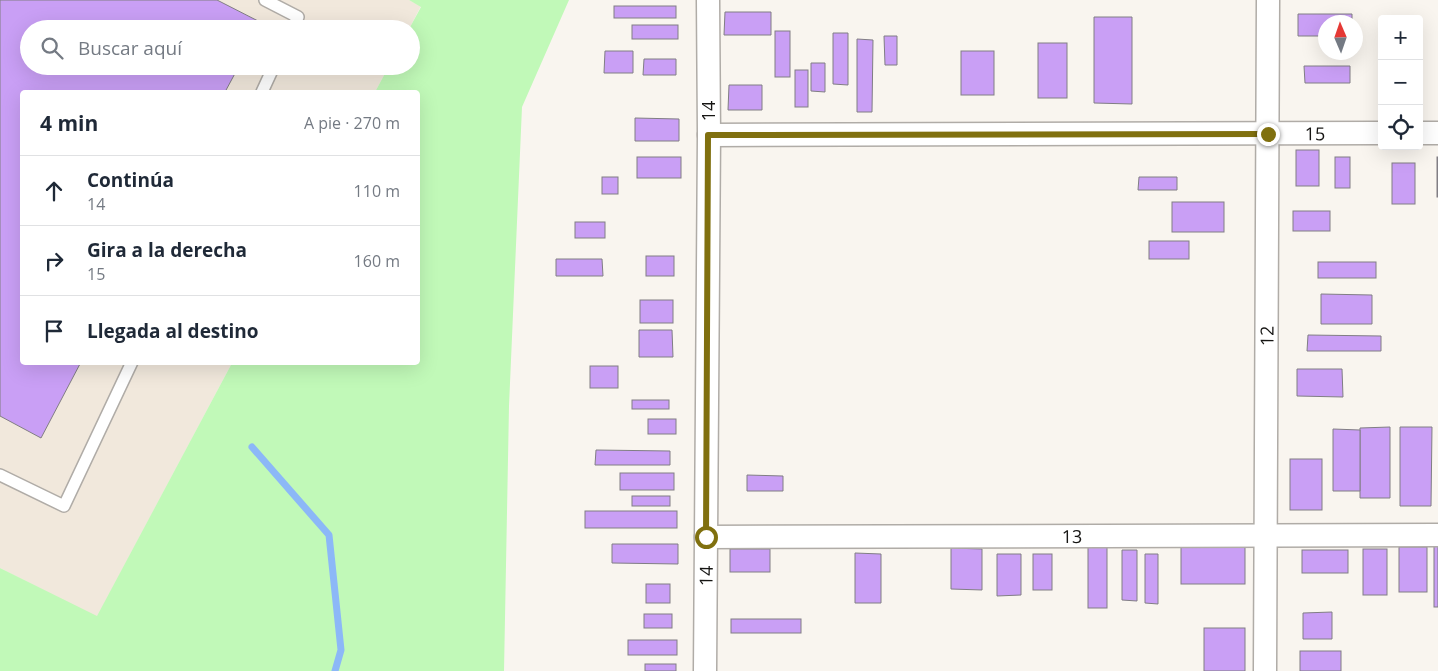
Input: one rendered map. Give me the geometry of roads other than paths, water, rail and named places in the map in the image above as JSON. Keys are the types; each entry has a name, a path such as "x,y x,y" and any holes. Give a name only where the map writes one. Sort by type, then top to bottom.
{"street":[{"name":"14","path":"705,671 708,0"},
{"name":"12","path":"1265,671 1268,0"},
{"name":"15","path":"708,135 1378,133"},
{"path":"1423,133 1438,133"},
{"name":"13","path":"706,537 1438,534"}],"lane":[{"path":"265,0 298,17 296,20"},
{"path":"263,90 270,75"},
{"path":"0,475 64,506 131,365"}],"waterway":[{"path":"252,447 329,535 341,650 335,671"}]}
